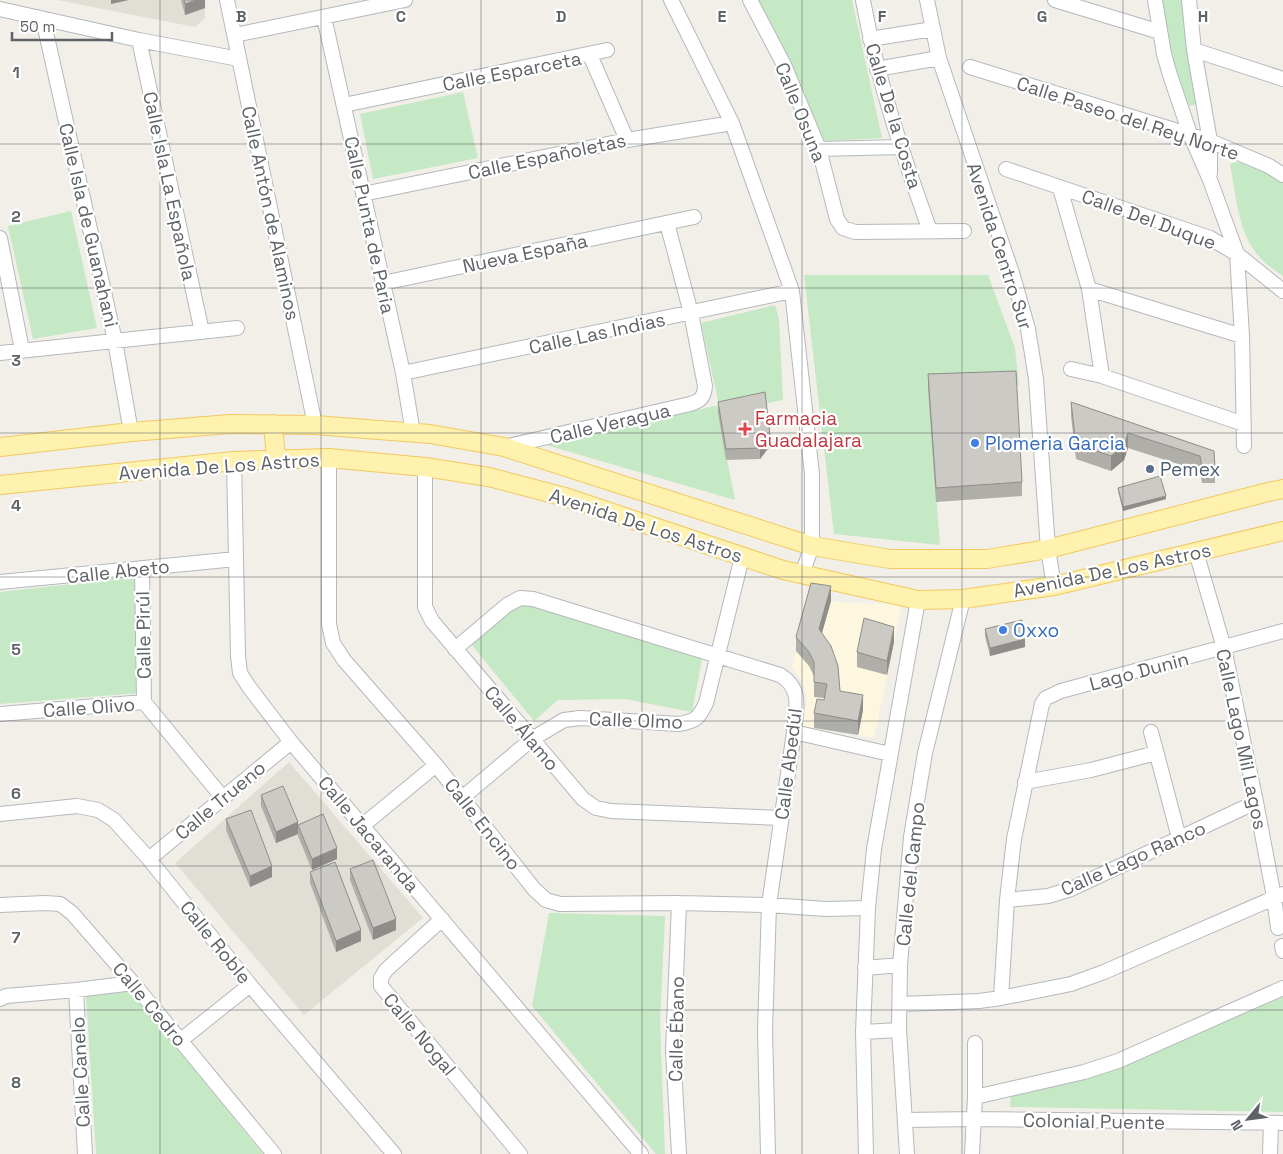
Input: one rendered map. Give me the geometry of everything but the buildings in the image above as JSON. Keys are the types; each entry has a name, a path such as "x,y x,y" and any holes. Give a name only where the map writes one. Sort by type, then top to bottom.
{"main road":[{"name":"Avenida De Los Astros","path":"0,447 131,432 230,424 316,425 430,434 504,447 812,546 890,559 987,559 1048,549 1283,489"},
{"path":"273,424 276,459"},
{"name":"Avenida De Los Astros","path":"0,485 234,461 276,459 329,458 425,467 489,477 564,497 742,557 802,574 918,600 963,599 1054,586 1283,531"}],"street":[{"name":"Calle Antón de Alaminos","path":"227,0 316,425"},
{"path":"235,35 405,0"},
{"path":"671,0 732,123 792,291 811,453 812,546 802,574"},
{"name":"Calle Osuna","path":"750,0 784,65 819,149 837,219 843,228 854,232 930,231"},
{"name":"Calle De la Costa","path":"863,0 877,69 900,147 930,231"},
{"name":"Avenida Centro Sur","path":"927,0 939,58 1012,273 1028,329 1036,379 1048,549 1054,586"},
{"path":"1055,0 1160,32"},
{"path":"1155,0 1168,68 1190,134 1210,180 1237,254 1242,336 1244,446"},
{"path":"1189,0 1194,50 1210,140 1210,180"},
{"path":"0,9 239,60"},
{"name":"Calle Punta de Paria","path":"324,17 403,373 413,433"},
{"name":"Calle Isla de Guanahani","path":"43,19 115,340 131,432"},
{"path":"870,39 933,29"},
{"name":"Calle Isla La Española","path":"139,40 202,332"},
{"path":"590,54 607,50"},
{"path":"1194,50 1283,79"},
{"name":"Calle Esparceta","path":"344,105 590,54 627,140"},
{"path":"877,69 939,58"},
{"name":"Calle Paseo del Rey Norte","path":"970,67 1210,140 1269,166 1283,175"},
{"name":"Calle Españoletas","path":"363,194 627,140 732,123"},
{"path":"819,149 900,147"},
{"name":"Calle Del Duque","path":"1006,169 1210,238 1237,254 1283,291"},
{"name":"Calle Del Duque","path":"1060,188 1088,289 1102,376"},
{"name":"Nueva España","path":"383,283 694,217"},
{"path":"667,223 691,313"},
{"path":"930,231 964,231"},
{"path":"0,238 22,350"},
{"path":"1088,289 1242,336"},
{"name":"Calle Las Indias","path":"403,373 792,291"},
{"name":"Calle Veragua","path":"504,447 700,401 704,395 705,386 691,313"},
{"path":"0,353 237,328"},
{"path":"1071,369 1102,376 1244,424"},
{"name":"Calle Encino","path":"329,458 328,624 333,643 344,660 436,765 534,889 546,900 560,904 769,905 826,909 868,908"},
{"name":"Calle Jacaranda","path":"234,461 238,656 240,673 291,742 641,1154"},
{"name":"Calle Álamo","path":"425,467 425,607 432,621 455,649 583,799 596,808 611,811 781,818"},
{"name":"Calle Lago Mil Lagos","path":"1196,552 1224,648 1256,802 1278,895 1278,928"},
{"name":"Calle Olmo","path":"462,798 532,740 564,720 580,718 679,724 692,722 700,715 706,703 716,656 742,557"},
{"name":"Calle Abeto","path":"0,582 236,559"},
{"name":"Calle Pirúl","path":"142,568 144,702"},
{"name":"Calle Abedúl","path":"455,649 507,605 520,598 532,599 780,675 793,686 796,694 794,732 769,905 765,1031 768,1154"},
{"name":"Calle del Campo","path":"907,1154 899,1030 900,965 911,837 923,763 963,599"},
{"name":"Calle del Campo","path":"866,1154 862,1032 868,908 874,848 918,600"},
{"name":"Lago Dunin","path":"1025,782 1042,704 1052,694 1283,631"},
{"name":"Calle Olivo","path":"0,714 144,702 223,798"},
{"path":"794,732 890,754"},
{"path":"1151,732 1179,838"},
{"name":"Calle Trueno","path":"149,859 291,742"},
{"path":"1001,998 1007,900 1014,839 1025,782 1091,770 1156,753"},
{"path":"362,826 436,765"},
{"name":"Calle Lago Ranco","path":"1007,900 1048,896 1071,889 1256,802"},
{"name":"Calle Roble","path":"0,814 77,806 98,810 114,820 149,859 250,985 394,1154"},
{"path":"900,1004 979,1001 1079,981 1104,972 1278,895"},
{"name":"Calle Cedro","path":"0,906 60,904 72,913 133,982 274,1154"},
{"name":"Calle Ébano","path":"679,1154 673,1051 680,904"},
{"name":"Calle Nogal","path":"442,919 386,970 380,978 381,986 520,1154"},
{"path":"865,968 900,965"},
{"path":"0,999 6,996 76,990 133,982"},
{"path":"181,1040 250,985"},
{"path":"975,1097 1084,1072 1101,1066 1283,988"},
{"name":"Calle Canelo","path":"76,990 85,1154"},
{"path":"862,1032 899,1030"},
{"path":"972,1154 975,1043"},
{"name":"Colonial Puente","path":"906,1120 973,1119 1277,1124"},
{"path":"1270,1154 1277,1124"}],"shaded area":[{"path":"57,0 205,0 205,18 195,27"},
{"path":"811,597 843,603 902,604 874,738 803,726 807,698 802,681 792,667"},
{"path":"289,762 423,918 304,1015 175,863"}],"green space":[{"path":"758,0 852,0 882,138 823,141 792,66"},
{"path":"1161,0 1183,0 1200,103 1189,106 1168,41"},
{"path":"463,92 478,158 373,179 360,114"},
{"path":"1237,162 1256,166 1283,183 1283,276 1257,254 1244,231 1230,164"},
{"path":"71,211 97,328 33,339 8,226"},
{"path":"804,275 988,275 1015,348 1019,385 928,389 940,545 834,534"},
{"path":"775,305 779,319 783,400 718,413 735,500 546,445 719,405 701,323"},
{"path":"136,577 139,693 0,704 0,592"},
{"path":"519,602 702,659 692,712 625,699 558,700 534,721 471,644"},
{"path":"549,913 665,916 660,1023 665,1154 656,1154 532,1006"},
{"path":"130,991 263,1154 96,1154 86,996"},
{"path":"1283,996 1283,1112 1010,1107 1011,1094 1066,1084 1120,1067"}],"place":[{"name":"Farmacia Guadalajara","path":"745,429"},
{"name":"Plomeria Garcia","path":"975,443"},
{"name":"Pemex","path":"1150,469"},
{"name":"Oxxo","path":"1003,630"}]}
